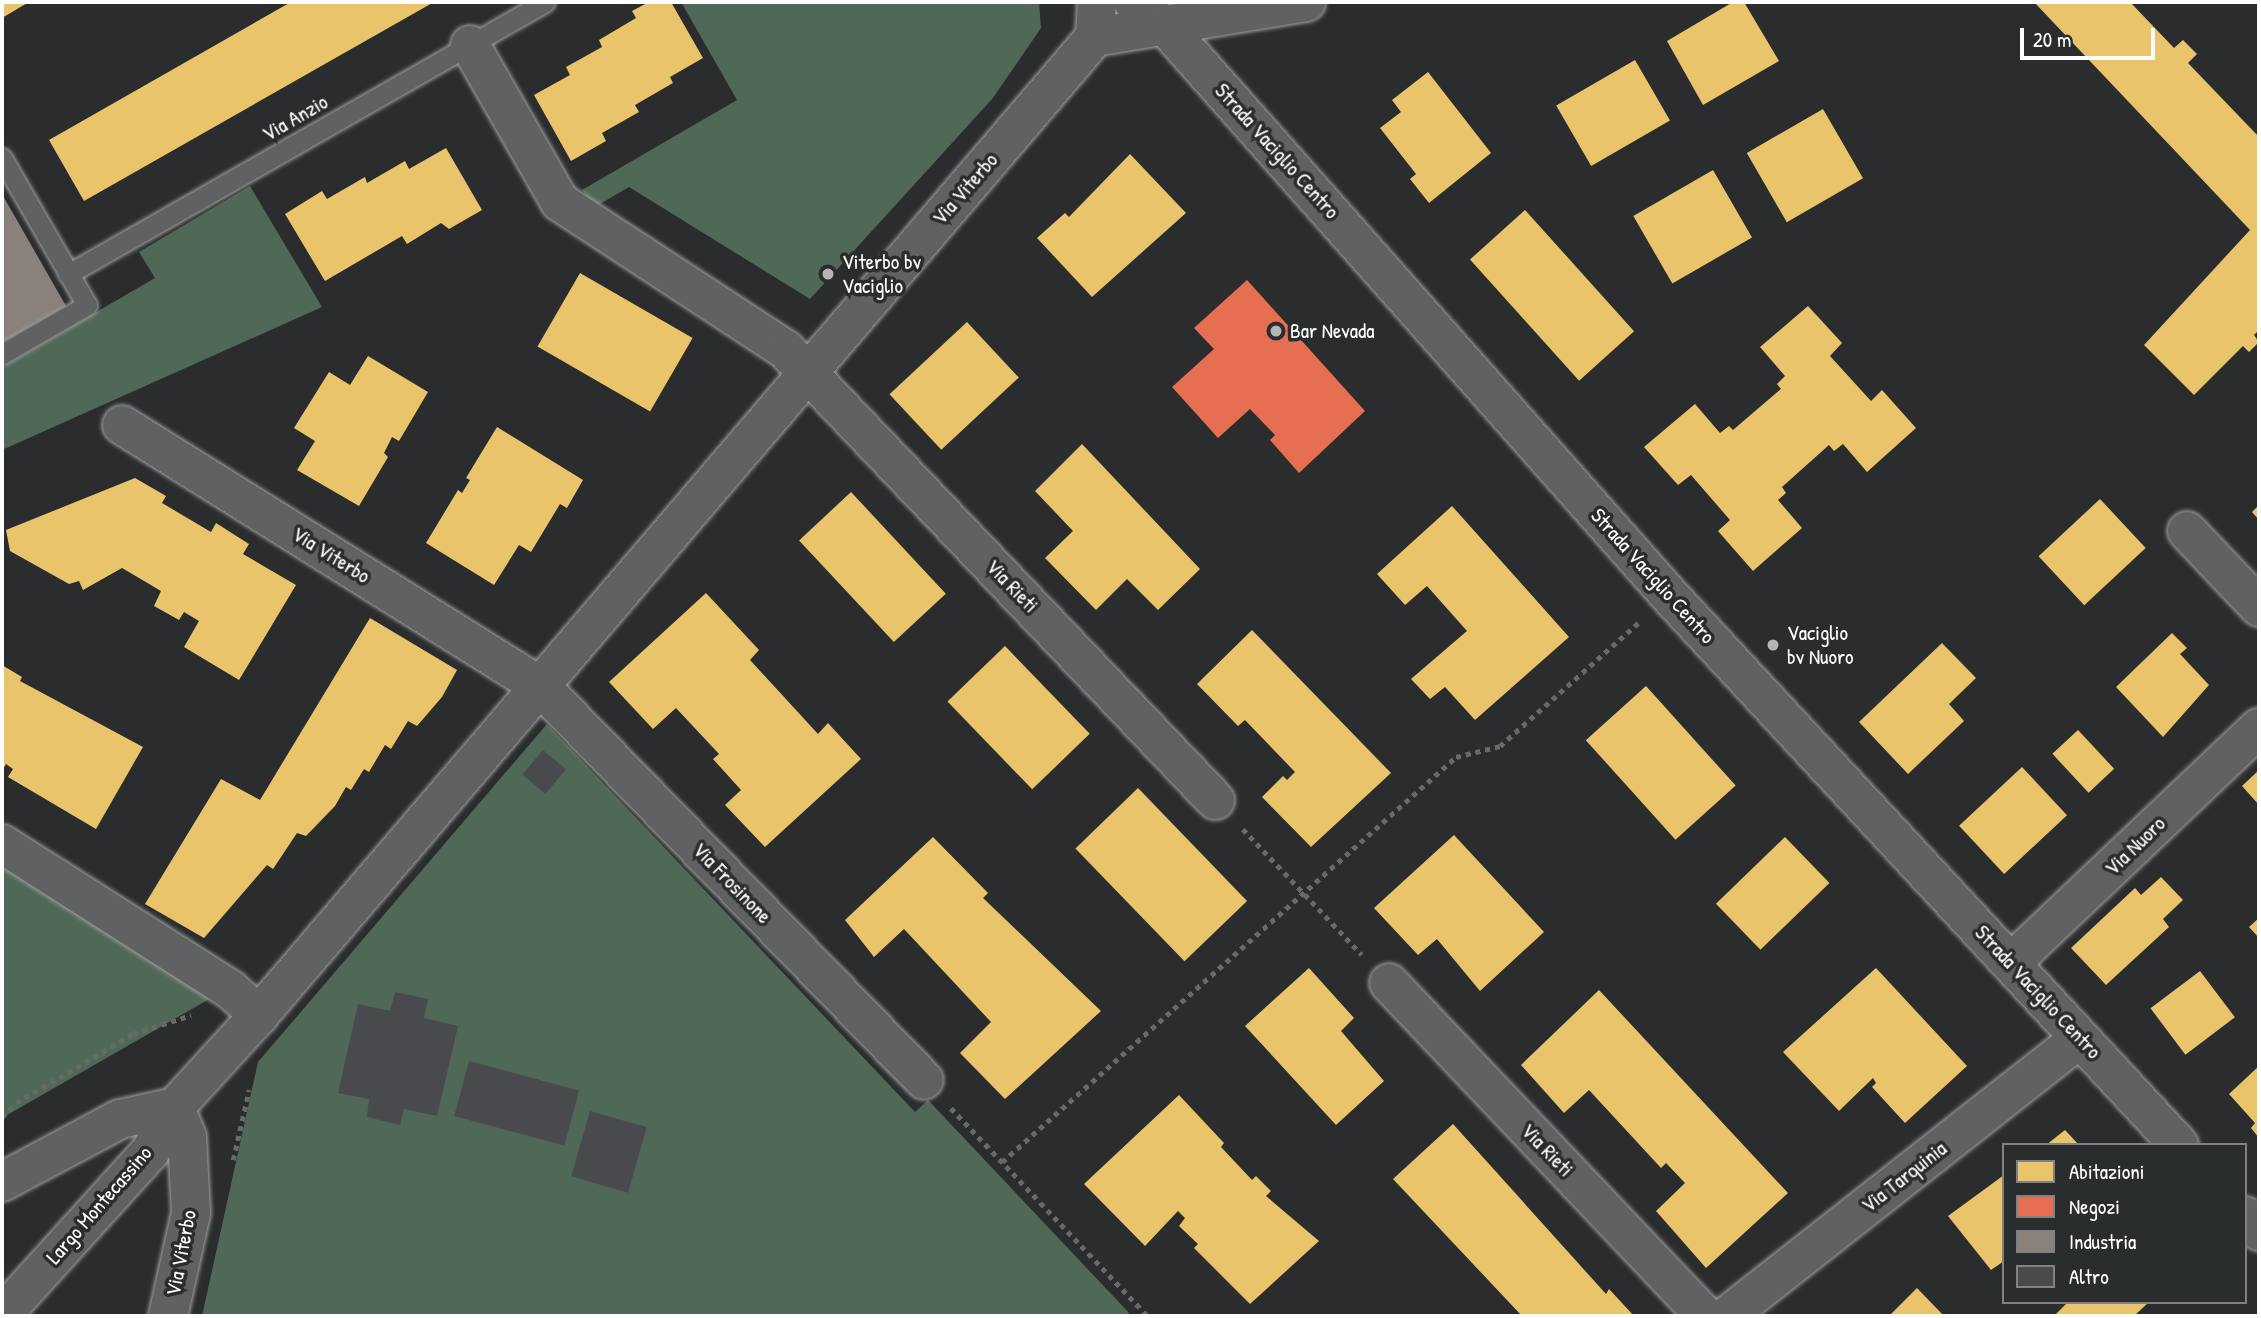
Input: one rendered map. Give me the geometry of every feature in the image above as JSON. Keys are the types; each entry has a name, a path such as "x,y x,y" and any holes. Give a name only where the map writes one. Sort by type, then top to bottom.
{"street":[{"name":"Strada Vaciglio Centro","path":"1133,2 1166,27 1669,595 2177,1143"},
{"name":"Via Viterbo","path":"168,1316 191,1213 187,1137 174,1107 259,1015 808,373 1096,19 1166,27 1306,2"},
{"path":"470,45 560,202 786,350 808,373"},
{"name":"Via Rieti","path":"808,373 1215,800"},
{"name":"Via Viterbo","path":"122,425 540,686"},
{"path":"2188,531 2259,607"},
{"name":"Via Frosinone","path":"540,686 924,1080"},
{"name":"Via Nuoro","path":"2011,963 2259,728"},
{"path":"2,844 232,990 259,1015"},
{"name":"Via Rieti","path":"1389,984 1705,1316"},
{"name":"Via Tarquinia","path":"1727,1316 2080,1038"},
{"name":"Largo Montecassino","path":"2,1182 120,1119 174,1107"},
{"name":"Largo Montecassino","path":"2,1315 150,1152 174,1107"},
{"path":"2247,1218 2259,1231"}],"lane":[{"name":"Via Anzio","path":"68,274 545,2"},
{"path":"2,158 86,305 2,354"}],"path":[{"path":"1002,1162 1456,757 1500,746 1669,595"},
{"path":"1215,800 1389,984"},
{"path":"924,1080 1147,1316"},
{"path":"230,1174 251,1083"}],"green space":[{"path":"681,2 1039,2 1041,28 993,98 810,299 629,187 593,208 582,190 737,100"},
{"path":"250,186 322,307 2,450 2,367 155,278 139,252"},
{"path":"547,724 915,1112 928,1100 1132,1316 202,1316 258,1062"},
{"path":"2,864 211,998 2,1118"}],"building: Abitazioni":[{"path":"2,2 29,2 2,18"},
{"path":"291,2 434,2 84,201 49,140"},
{"path":"649,2 671,2 703,58 670,77 673,83 635,105 639,112 602,133 606,141 571,161 534,95 570,75 566,67 602,47 599,40 636,18 632,11"},
{"path":"1733,2 1744,2 1779,61 1703,105 1667,41"},
{"path":"2034,2 2130,2 2174,48 2183,40 2197,54 2188,63 2259,137 2259,330 2254,335 2259,342 2249,352 2243,346 2194,395 2144,345 2250,230"},
{"path":"1635,60 1670,121 1591,166 1556,106"},
{"path":"1428,72 1491,153 1429,203 1410,179 1416,174 1380,128 1401,112 1392,100"},
{"path":"1823,109 1863,178 1787,222 1747,153"},
{"path":"446,148 482,210 449,229 441,223 407,244 402,236 325,281 285,214 322,191 327,199 365,177 367,183 405,161 409,169"},
{"path":"1130,154 1186,213 1092,297 1037,238 1065,213 1069,217"},
{"path":"1713,170 1752,238 1672,284 1633,216"},
{"path":"1525,210 1634,331 1579,381 1470,260"},
{"path":"580,273 693,338 650,412 538,347"},
{"path":"1808,306 1842,343 1830,356 1871,401 1882,390 1916,428 1867,472 1843,444 1834,451 1829,445 1782,487 1786,493 1778,500 1802,528 1753,571 1718,531 1730,520 1691,475 1678,485 1644,447 1695,404 1720,433 1729,426 1733,430 1781,389 1777,384 1785,376 1760,347"},
{"path":"967,322 1019,378 941,450 889,394"},
{"path":"368,356 428,392 399,441 392,437 384,453 388,457 359,506 297,470 315,441 294,428 329,372 350,385"},
{"path":"497,427 583,480 567,508 560,504 531,552 519,545 494,585 426,543 458,490 462,493 470,480 466,478"},
{"path":"1082,444 1200,569 1158,610 1127,579 1096,610 1045,558 1073,531 1035,491"},
{"path":"135,478 166,496 162,503 211,532 216,523 249,544 243,554 296,585 239,680 184,647 199,621 184,612 179,620 154,606 161,591 122,568 83,590 79,581 69,584 10,551 6,530"},
{"path":"851,492 946,594 894,642 799,540"},
{"path":"2100,499 2146,548 2084,605 2039,556"},
{"path":"2259,505 2259,520 2252,512"},
{"path":"1452,506 1569,637 1475,720 1445,687 1430,699 1411,679 1467,631 1427,586 1405,605 1377,574"},
{"path":"706,593 759,650 750,660 818,734 828,723 861,759 765,847 725,805 741,790 713,759 719,754 676,708 653,729 609,682"},
{"path":"370,618 457,670 442,697 417,726 408,721 391,749 385,745 369,772 364,769 351,790 346,787 335,806 306,836 297,833 273,869 267,865 204,938 145,904 221,779 260,800"},
{"path":"1252,630 1391,773 1311,847 1262,797 1283,776 1287,780 1295,772 1245,720 1238,726 1197,684"},
{"path":"2172,633 2187,648 2180,654 2209,685 2163,737 2116,687"},
{"path":"1942,643 1976,678 1949,704 1964,721 1908,774 1859,722"},
{"path":"1005,646 1090,734 1032,789 947,702"},
{"path":"2,665 22,677 20,681 143,747 96,829 8,777 13,769 6,764 2,771"},
{"path":"1646,686 1736,786 1675,840 1586,740"},
{"path":"2078,730 2114,769 2089,793 2052,754"},
{"path":"2022,767 2067,815 2004,874 1959,826"},
{"path":"2259,770 2259,805 2242,786"},
{"path":"1138,788 1247,901 1184,961 1075,848"},
{"path":"1454,835 1544,932 1480,991 1437,939 1418,955 1374,908"},
{"path":"933,837 988,893 983,898 1101,1011 1005,1099 960,1053 991,1022 904,929 874,957 845,920"},
{"path":"1785,837 1829,883 1760,950 1716,904"},
{"path":"2161,877 2183,900 2163,919 2169,927 2106,985 2071,948 2135,888 2141,895"},
{"path":"2259,918 2259,938 2249,927"},
{"path":"1309,968 1354,1018 1341,1031 1384,1081 1336,1125 1245,1026"},
{"path":"1876,968 1967,1066 1905,1123 1872,1087 1876,1083 1873,1078 1839,1111 1783,1052"},
{"path":"2200,971 2235,1017 2185,1055 2150,1008"},
{"path":"1599,990 1788,1193 1706,1268 1656,1211 1685,1183 1666,1163 1661,1168 1589,1090 1564,1113 1521,1065"},
{"path":"2259,1066 2259,1138 2251,1128 2255,1123 2229,1094"},
{"path":"1179,1095 1224,1143 1221,1147 1252,1180 1256,1176 1271,1191 1266,1196 1319,1241 1250,1304 1194,1248 1198,1244 1179,1226 1185,1218 1178,1211 1145,1246 1084,1184"},
{"path":"1453,1124 1606,1294 1609,1289 1634,1316 1522,1316 1393,1179"},
{"path":"2065,1130 2077,1143 2049,1143"},
{"path":"2002,1176 2002,1262 1991,1270 1948,1216"},
{"path":"1917,1288 1944,1316 1889,1316"},
{"path":"2066,1304 2147,1304 2134,1316 2056,1314"}],"building: Negozi":[{"path":"1247,280 1365,411 1299,473 1270,440 1275,435 1250,409 1218,438 1172,387 1214,349 1194,328"}],"building: Industria":[{"path":"2,194 66,306 3,342 2,340"}],"building: Altro":[{"path":"543,750 566,769 545,794 522,775"},
{"path":"395,992 428,999 424,1018 458,1026 437,1116 404,1109 400,1125 367,1117 369,1099 338,1093 358,1004 390,1011"},
{"path":"469,1061 579,1091 564,1146 454,1116"},
{"path":"590,1111 647,1127 628,1193 571,1176"}],"place":[{"name":"Viterbo bv Vaciglio","path":"828,274"},
{"name":"Bar Nevada","path":"1276,331"},
{"name":"Vaciglio bv Nuoro","path":"1773,645"}]}
